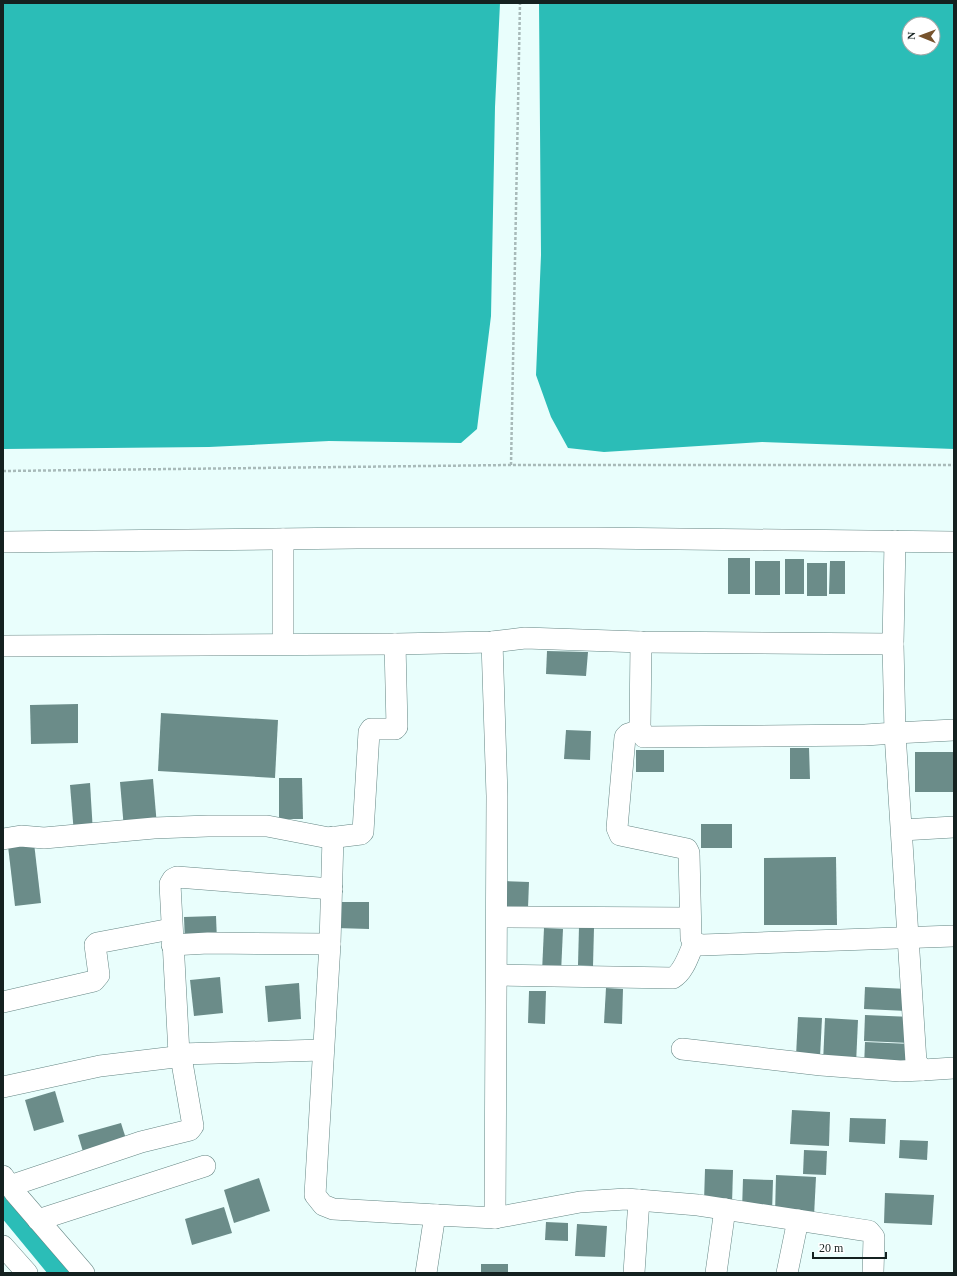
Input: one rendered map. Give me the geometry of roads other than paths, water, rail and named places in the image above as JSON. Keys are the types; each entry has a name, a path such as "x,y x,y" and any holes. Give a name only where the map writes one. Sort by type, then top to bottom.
{"street":[{"path":"3,542 596,538 954,542"},
{"path":"283,539 283,633"},
{"path":"895,542 893,644 895,733 916,1062 923,1070"},
{"path":"3,646 395,644 492,642 525,638 641,642 893,644"},
{"path":"492,642 497,796 495,1218"},
{"path":"641,642 640,730 644,737 865,735 954,730"},
{"path":"3,839 21,836 44,838 154,828 208,826 267,826 314,836 333,837 360,835 363,832 368,732 371,729 395,729 397,727 395,644"},
{"path":"640,730 628,734 625,737 617,828 620,835 687,850 689,853 691,938 694,943 702,945 954,936"},
{"path":"902,830 954,827"},
{"path":"333,837 330,944 315,1182 316,1194 323,1205 333,1209 437,1216 495,1218 580,1202 639,1200 725,1209 869,1231 874,1237 873,1273"},
{"path":"84,1273 6,1181 141,1142 190,1130 193,1126 180,1053 172,937 170,884 173,879 177,878 332,889"},
{"path":"497,917 690,918"},
{"path":"3,1002 94,981 99,976 95,945 97,943 172,937 208,943 330,944"},
{"path":"497,974 673,978 678,975 694,943"},
{"path":"682,1049 821,1065 900,1071 954,1068"},
{"path":"3,1087 100,1066 175,1057 180,1053 323,1050"},
{"path":"38,1220 205,1166"},
{"path":"634,1273 639,1200"},
{"path":"716,1273 725,1209"},
{"path":"426,1273 434,1221 437,1216"},
{"path":"787,1273 798,1220"},
{"path":"3,1246 27,1273"}],"water":[{"path":"3,3 500,3 495,107 491,316 477,429 461,443 329,441 209,447 3,449"},
{"path":"539,3 954,3 954,449 762,442 604,452 568,448 551,417 536,375 541,255"}],"waterway":[{"path":"3,1199 64,1273"}]}
